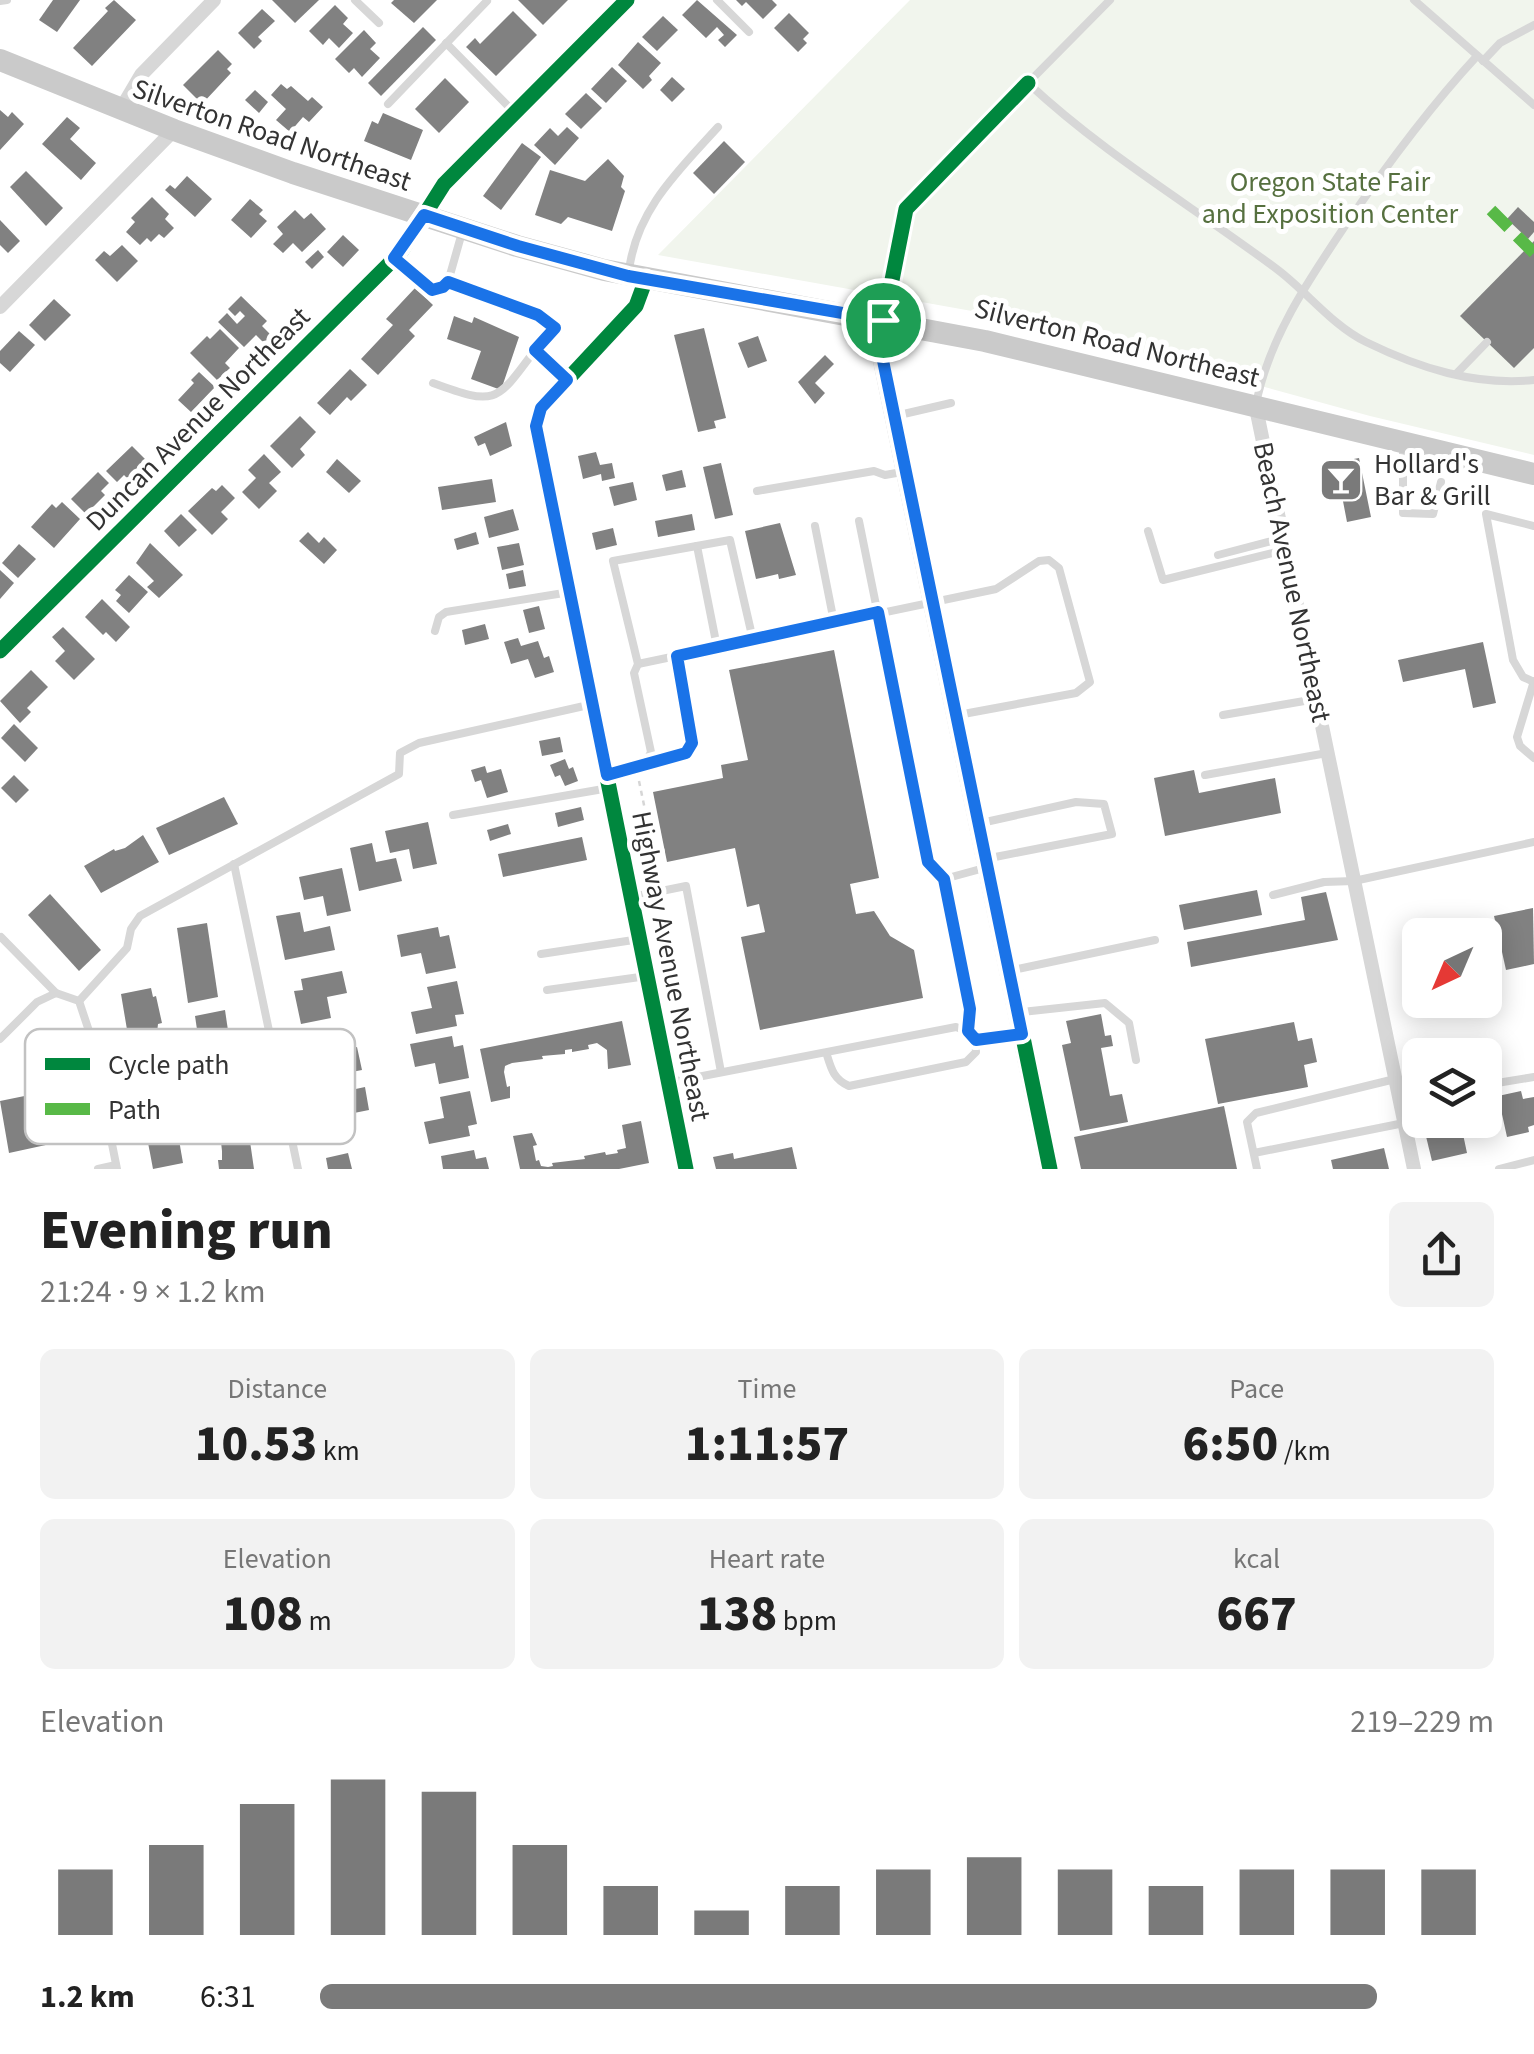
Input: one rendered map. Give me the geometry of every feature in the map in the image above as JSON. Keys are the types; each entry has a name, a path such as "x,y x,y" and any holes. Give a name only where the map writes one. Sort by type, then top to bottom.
{"main road":[{"name":"Silverton Road Northeast","path":"0,60 174,130 464,228 637,277 984,341 1534,474"}],"street":[{"path":"121,109 141,75 214,0"},
{"name":"Duncan Avenue Northeast","path":"0,651 394,258 444,184 627,0"},
{"path":"1028,83 906,209 880,341 1050,1169"},
{"path":"0,307 174,130"},
{"name":"Highway Avenue Northeast","path":"637,277 636,306 541,408 536,426 686,1169"},
{"name":"Beach Avenue Northeast","path":"1256,408 1402,1113"},
{"name":"Beach Avenue Northeast","path":"1407,1138 1414,1169"}],"lane":[{"path":"355,0 379,23"},
{"path":"716,0 750,32"},
{"path":"1110,0 1028,83 1114,156 1302,290 1361,340 1421,367 1500,384 1534,380"},
{"path":"1414,0 1534,104"},
{"path":"388,104 487,1"},
{"name":"Beach Avenue Northeast","path":"1256,408 1262,373 1302,290 1396,152 1428,109 1480,58 1500,43 1533,28"},
{"path":"446,43 515,112"},
{"path":"637,277 630,256 652,201 718,127"},
{"path":"394,258 432,290 443,287 448,282 464,228"},
{"path":"433,383 474,398 502,393 555,328 538,315 448,282"},
{"path":"1456,374 1487,342"},
{"path":"535,350 567,380"},
{"path":"894,416 951,403"},
{"path":"1404,443 1402,513 1432,514 1442,482"},
{"path":"757,491 874,471 884,475 906,471"},
{"path":"1534,526 1486,514 1513,660 1523,678 1534,681 1517,737 1520,746 1534,758"},
{"path":"859,521 928,862 944,879 970,1009 968,1031"},
{"path":"815,526 834,622"},
{"path":"1148,531 1163,580 1284,544"},
{"path":"646,762 650,752 634,673 638,664 613,561 730,540 753,640"},
{"path":"1218,555 1284,544"},
{"path":"697,546 717,648"},
{"path":"638,664 996,589 1039,561 1049,560 1059,568 1090,682 1076,693 956,715"},
{"path":"436,631 439,617 446,612 570,592"},
{"path":"454,815 608,781 646,762 686,753 692,743 677,656"},
{"path":"1223,715 1316,699"},
{"path":"79,1001 128,948 131,928 140,916 399,774 400,753 419,743 593,704"},
{"path":"1205,775 1327,753"},
{"path":"944,879 987,863 1112,834 1104,804 1076,802 978,823"},
{"path":"1273,895 1534,842"},
{"path":"234,864 269,1029"},
{"path":"632,897 686,886 721,1072"},
{"path":"1,937 56,993 79,1001"},
{"path":"541,954 640,939"},
{"path":"1009,971 1155,940"},
{"path":"548,990 648,976"},
{"path":"0,1039 38,1002 56,993"},
{"path":"79,1001 88,1029"},
{"path":"976,1040 1020,1023 1105,1003 1129,1023 1136,1060"},
{"path":"669,1083 721,1072 956,1027 968,1031 976,1040 976,1052 966,1062 848,1086 838,1081 826,1052"},
{"path":"1502,1083 1534,1077"},
{"path":"1257,1169 1247,1122 1256,1112 1395,1079"},
{"path":"1254,1153 1402,1123"},
{"path":"293,1144 298,1169"},
{"path":"1499,1169 1534,1160"},
{"path":"98,1169 117,1167"}],"path":[{"path":"638,778 658,877"}],"green space":[{"name":"Oregon State Fair and Exposition Center","path":"910,0 1534,0 1534,455 1370,416 1022,320 658,255"}],"building":[{"path":"53,0 80,0 57,32 39,20"},
{"path":"114,0 136,20 92,66 73,48"},
{"path":"272,0 319,0 295,23"},
{"path":"437,0 414,23 391,3"},
{"path":"518,0 568,0 543,25"},
{"path":"697,0 737,35 725,47 718,40 724,35 717,27 706,38 682,15"},
{"path":"736,0 772,0 777,5 763,19 746,2 742,6"},
{"path":"335,5 348,18 343,24 353,33 339,48 329,38 323,45 309,31"},
{"path":"262,9 275,21 258,37 262,41 254,49 238,33"},
{"path":"513,11 537,35 496,76 466,47 475,38 480,44"},
{"path":"789,13 809,33 803,39 807,43 798,52 774,28"},
{"path":"663,16 678,30 657,51 642,37"},
{"path":"423,27 436,40 381,96 368,83"},
{"path":"364,30 376,43 370,49 380,58 362,77 354,68 349,73 335,59"},
{"path":"638,42 661,63 643,89 618,65"},
{"path":"218,50 232,64 227,69 231,73 202,104 183,85"},
{"path":"612,67 627,81 606,103 591,89"},
{"path":"672,77 685,89 672,102 660,90"},
{"path":"445,78 469,102 439,133 415,109"},
{"path":"281,84 287,89 291,86 308,101 312,97 323,107 309,122 303,117 290,132 276,120 286,109 271,95"},
{"path":"255,90 268,102 259,113 245,100"},
{"path":"586,93 602,108 581,129 565,114"},
{"path":"0,110 8,117 12,112 24,124 0,150"},
{"path":"383,113 423,130 411,160 364,141 372,121 378,124"},
{"path":"67,117 80,128 70,139 96,163 81,180 42,144"},
{"path":"567,127 579,138 555,165 534,145 550,128 558,136"},
{"path":"724,141 745,162 714,194 693,173"},
{"path":"522,143 541,157 501,210 483,196"},
{"path":"608,159 624,176 621,187 625,191 612,231 568,217 561,224 535,215 550,170 585,181"},
{"path":"26,171 63,208 46,226 10,187"},
{"path":"187,176 212,199 195,217 165,190 170,185 175,189"},
{"path":"152,197 169,214 165,219 174,228 164,238 159,234 140,245 126,232 135,222 131,218"},
{"path":"250,199 263,210 259,214 267,221 251,238 231,220"},
{"path":"1518,207 1534,222 1534,232 1528,239 1507,219"},
{"path":"295,210 304,219 311,213 326,229 302,252 293,243 283,253 273,244 283,234 277,227"},
{"path":"0,220 20,241 8,253 0,245"},
{"path":"343,235 359,250 343,267 327,252"},
{"path":"1534,241 1534,348 1514,368 1460,316"},
{"path":"122,245 138,261 117,282 95,260 104,251 110,256"},
{"path":"318,250 324,257 312,269 305,262"},
{"path":"415,288 433,305 409,330 415,336 378,375 361,359 393,325 386,319"},
{"path":"241,296 267,321 262,326 272,336 265,344 256,335 244,347 218,322 227,313 237,324 245,316 240,311 235,316 228,309"},
{"path":"54,299 71,315 45,341 29,325"},
{"path":"454,316 472,323 474,317 519,337 501,390 471,379 481,351 447,339"},
{"path":"704,328 726,418 714,421 716,428 698,432 674,335"},
{"path":"220,329 239,348 225,363 230,368 217,380 190,353"},
{"path":"19,331 35,345 10,372 0,363 0,351"},
{"path":"758,336 767,361 748,368 738,343"},
{"path":"825,355 834,364 815,383 825,393 815,404 798,382"},
{"path":"350,369 367,385 351,401 347,397 330,415 317,403"},
{"path":"199,372 215,387 191,412 178,400"},
{"path":"300,416 316,432 300,449 305,455 292,468 270,446"},
{"path":"506,422 512,446 490,456 485,443 478,446 474,437"},
{"path":"132,446 149,463 130,481 124,475 117,482 106,471"},
{"path":"596,452 600,465 612,463 615,478 602,481 601,474 583,479 578,456"},
{"path":"264,454 281,472 269,483 277,491 259,509 242,492 256,478 248,470"},
{"path":"1359,458 1371,517 1347,522 1342,496 1337,498 1336,492 1328,494 1322,465"},
{"path":"337,459 361,481 349,493 326,472"},
{"path":"721,463 733,515 715,519 703,467"},
{"path":"682,470 686,487 666,491 662,475"},
{"path":"98,472 109,483 101,491 105,495 86,514 71,499"},
{"path":"492,479 496,502 442,510 438,487"},
{"path":"633,482 637,500 614,506 609,487"},
{"path":"222,485 235,498 221,512 228,519 212,535 188,511 212,488 216,491"},
{"path":"62,502 80,519 54,548 31,527 52,504 56,508"},
{"path":"513,509 519,530 489,538 484,517"},
{"path":"181,514 197,530 179,547 164,531"},
{"path":"692,514 695,530 658,537 655,521"},
{"path":"780,523 796,575 756,579 745,531"},
{"path":"613,528 617,545 596,550 592,533"},
{"path":"308,532 319,543 324,537 337,550 324,564 299,541"},
{"path":"476,532 479,544 457,550 454,539"},
{"path":"150,543 183,575 159,598 147,587 154,581 136,563"},
{"path":"519,543 524,565 502,570 497,547"},
{"path":"19,544 36,559 18,578 2,563"},
{"path":"0,570 14,583 0,599"},
{"path":"523,570 526,586 509,589 506,574"},
{"path":"129,575 148,592 129,613 116,601 121,595 115,590"},
{"path":"102,599 130,627 116,642 85,617"},
{"path":"539,606 545,629 529,633 523,610"},
{"path":"485,624 489,639 465,645 462,630"},
{"path":"63,627 95,659 74,680 55,661 65,651 52,637"},
{"path":"518,638 521,646 538,641 554,672 535,678 528,659 511,664 504,642"},
{"path":"1483,642 1496,703 1473,708 1465,669 1403,682 1398,660"},
{"path":"834,650 879,878 850,884 856,914 874,911 890,936 914,950 923,998 760,1030 741,937 765,932 759,904 747,907 735,848 667,862 653,792 723,778 721,765 748,760 729,670"},
{"path":"31,670 48,687 27,708 31,712 20,723 0,701"},
{"path":"14,724 38,748 25,762 1,738"},
{"path":"560,737 563,752 542,756 539,741"},
{"path":"565,759 578,781 565,786 550,765"},
{"path":"485,766 487,773 501,769 508,792 487,798 481,780 475,782 471,770"},
{"path":"1194,770 1199,793 1275,778 1281,813 1165,836 1154,778"},
{"path":"14,775 29,790 16,803 1,788"},
{"path":"224,797 238,824 169,855 156,828"},
{"path":"581,807 584,820 558,827 555,813"},
{"path":"428,822 437,864 413,869 409,849 390,853 385,831"},
{"path":"508,824 511,834 490,841 487,830"},
{"path":"143,835 159,862 101,893 84,866 114,849 125,848"},
{"path":"582,837 587,860 503,877 498,854"},
{"path":"372,843 376,862 396,858 402,881 359,891 350,848"},
{"path":"342,868 351,911 327,916 323,896 304,900 299,877"},
{"path":"1257,890 1262,915 1184,930 1179,905"},
{"path":"1326,892 1338,940 1191,967 1187,942 1305,920 1301,897"},
{"path":"50,894 101,950 79,971 28,915"},
{"path":"1533,908 1534,964 1506,970 1502,918 1494,916"},
{"path":"300,912 304,932 330,926 335,950 285,960 276,916"},
{"path":"207,923 218,997 188,1003 177,928"},
{"path":"438,927 440,937 449,935 456,968 426,974 421,953 401,957 397,935"},
{"path":"342,971 347,993 327,997 331,1018 301,1024 294,991 303,990 301,979"},
{"path":"457,981 464,1014 455,1015 457,1026 416,1034 411,1012 432,1008 427,987"},
{"path":"151,988 162,1023 157,1029 127,1029 121,994"},
{"path":"225,1010 228,1029 197,1029 195,1016"},
{"path":"1101,1014 1105,1036 1111,1035 1113,1046 1101,1048 1110,1096 1122,1094 1128,1122 1080,1131 1062,1045 1071,1043 1066,1021"},
{"path":"622,1021 631,1065 608,1069 607,1050 597,1043 588,1045 589,1049 565,1050 565,1054 512,1063 505,1066 504,1072 510,1098 491,1102 480,1049"},
{"path":"1294,1022 1298,1041 1312,1038 1317,1062 1304,1065 1308,1087 1218,1104 1205,1039"},
{"path":"452,1036 454,1047 463,1045 469,1078 439,1084 435,1063 415,1067 410,1044"},
{"path":"355,1047 357,1047 362,1070 355,1071"},
{"path":"365,1087 369,1110 355,1113 355,1089"},
{"path":"470,1091 477,1124 468,1126 470,1136 429,1144 424,1122 444,1118 440,1097"},
{"path":"1521,1091 1523,1099 1534,1097 1534,1125 1528,1127 1529,1132 1507,1137 1502,1095"},
{"path":"25,1096 25,1144 50,1144 9,1153 0,1101"},
{"path":"1224,1106 1237,1169 1081,1169 1074,1137"},
{"path":"641,1121 649,1163 619,1169 520,1169 513,1136 532,1133 537,1145 533,1146 536,1161 548,1167 552,1163 585,1159 584,1156 618,1153 617,1150 626,1148 622,1125"},
{"path":"1426,1138 1464,1138 1467,1153 1432,1161"},
{"path":"148,1144 180,1144 183,1163 153,1169"},
{"path":"221,1144 250,1144 254,1169 219,1169"},
{"path":"792,1147 797,1169 716,1169 713,1157 733,1153 734,1159"},
{"path":"1384,1148 1389,1169 1333,1169 1331,1160"},
{"path":"474,1150 476,1159 486,1157 489,1169 443,1169 441,1156"},
{"path":"348,1153 352,1169 328,1169 326,1158"}],"marked path":[{"path":"1491,210 1534,253"}],"cycle path":[{"path":"0,651 401,252 444,184 627,0"},
{"path":"1028,83 906,209 880,341 1050,1169"},
{"path":"646,279 636,306 541,408 536,425 686,1169"}],"place":[{"name":"Hollard's Bar & Grill","path":"1341,480"}],"route":[{"path":"424,215 628,276 883,320 880,346 1022,1034 976,1040 968,1031 970,1009 944,879 928,862 878,612 677,656 692,743 686,753 607,775 536,426 541,408 567,380 535,350 555,328 538,315 448,282 432,290 394,258 424,215"}]}
